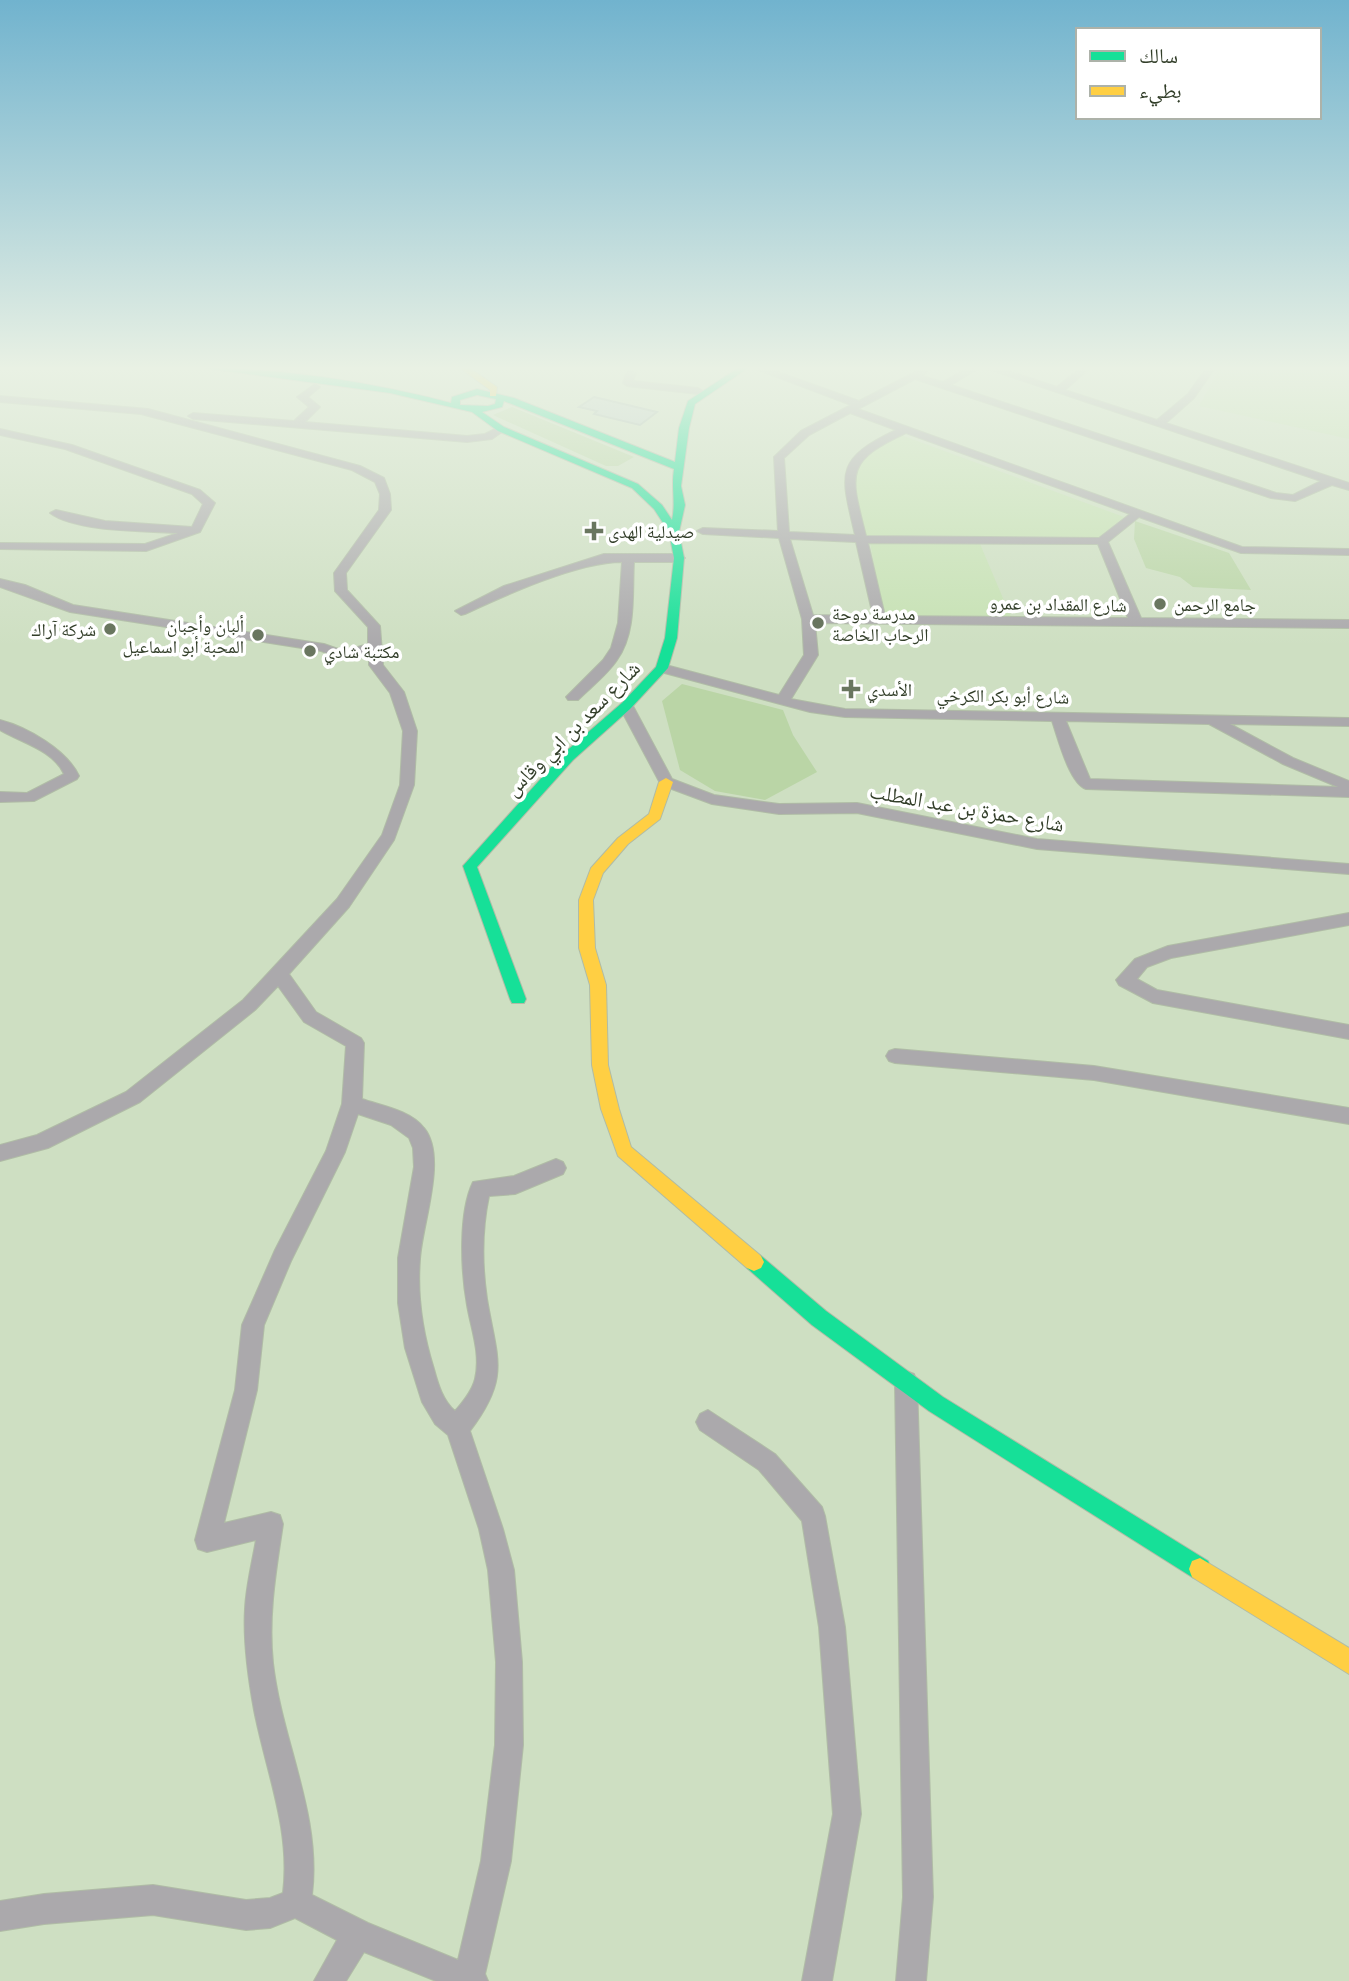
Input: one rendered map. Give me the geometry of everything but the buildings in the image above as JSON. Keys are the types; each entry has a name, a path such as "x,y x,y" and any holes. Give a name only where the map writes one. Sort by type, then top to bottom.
{"street":[{"path":"0,546 146,548 196,530 209,503 196,492 106,460"},
{"path":"0,1153 41,1142 133,1097 249,1004 279,975 343,903 389,836 407,785 410,731 397,692 376,665 374,626 341,591 340,573 385,510 385,494 380,480 356,468 327,460"},
{"path":"578,460 635,486 657,490 676,486"},
{"path":"606,472 636,476 655,467 653,460"},
{"path":"659,460 678,467"},
{"name":"شارع سعد بن ابي وقاس","path":"518,999 470,866 568,757 626,706 662,668 671,638 679,558 674,533 680,505 676,486 679,460"},
{"path":"779,460 784,537 808,620 811,654 783,700"},
{"path":"855,460 852,463 848,482 880,620"},
{"path":"992,460 1241,550 1349,552"},
{"path":"1168,460 1275,496 1295,498 1331,481"},
{"path":"1269,460 1349,487"},
{"path":"635,486 658,507 674,533"},
{"path":"56,513 101,526 196,530"},
{"path":"703,531 784,537 1102,541 1138,513"},
{"path":"1102,541 1136,622"},
{"path":"573,697 612,658 617,649 625,611 628,557"},
{"path":"461,611 508,589 604,558 679,558"},
{"path":"0,583 21,588 69,608 324,648 343,655 376,646"},
{"name":"شارع المقداد بن عمرو","path":"808,620 1349,624"},
{"name":"شارع أبو بكر الكرخي","path":"662,668 810,708 845,713 1349,722"},
{"path":"626,706 666,782 655,816 623,841 596,871 586,900 587,948 598,985 600,1065 610,1109 624,1151 819,1318 906,1382 1349,1661"},
{"path":"1057,716 1081,779 1086,784 1349,792"},
{"path":"1211,719 1288,761 1349,786"},
{"path":"0,724 54,753 69,767 72,776 29,798 0,797"},
{"name":"شارع حمزة بن عبد المطلب","path":"666,782 712,799 779,809 857,808 1037,844 1349,869"},
{"path":"1349,919 1168,952 1141,963 1125,980 1153,996 1349,1032"},
{"path":"279,975 310,1017 355,1043 352,1104 335,1152 282,1256 253,1325 246,1390 207,1540 271,1524 258,1608 260,1663 268,1711 295,1817 301,1865 296,1903"},
{"path":"895,1056 1094,1073 1349,1116"},
{"path":"0,1916 57,1907 153,1900 246,1915 270,1913 296,1903 358,1934 471,1979 496,1861 509,1745 509,1662 501,1570 491,1529 457,1429 443,1416 430,1394 416,1348 409,1303 409,1258 424,1167 423,1148 417,1133 398,1119 352,1104"},
{"path":"457,1429 485,1384 488,1367 473,1252 475,1209 480,1188 515,1185 556,1168"},
{"path":"906,1382 918,1898 911,1981"},
{"path":"708,1422 766,1462 813,1516 832,1627 847,1814 817,1981"},
{"path":"328,1981 358,1934"}],"shaded area":[{"path":"594,460 628,460 618,466 606,466"},
{"path":"859,460 970,460 1124,517 1099,537 864,535 854,472"},
{"path":"1135,521 1229,553 1251,590 1193,587 1180,577 1146,568 1134,539"},
{"path":"870,542 980,544 1011,617 883,615"},
{"path":"682,684 783,710 793,735 817,772 765,800 715,791 680,770 662,701"}],"traffic: fast":[{"path":"575,460 635,486 658,507 674,532"},
{"path":"662,460 678,467"},
{"path":"518,999 470,866 568,757 626,706 662,668 671,638 679,558 674,532 680,505 676,486 680,460"},
{"path":"754,1262 819,1318 936,1404 1200,1569"}],"traffic: slow":[{"path":"666,782 655,816 623,841 596,871 586,900 587,948 598,985 600,1065 610,1109 624,1151 754,1262"},
{"path":"1200,1569 1349,1662"}],"place":[{"name":"صيدلية الهدى","path":"594,531"},
{"name":"جامع الرحمن","path":"1160,604"},
{"name":"مدرسة دوحة الرحاب الخاصة","path":"818,623"},
{"name":"شركة آراك","path":"110,629"},
{"name":"ألبان وأجبان المحبة أبو اسماعيل","path":"258,635"},
{"name":"مكتبة شادي","path":"310,651"},
{"name":"الأسدي","path":"851,689"}]}
